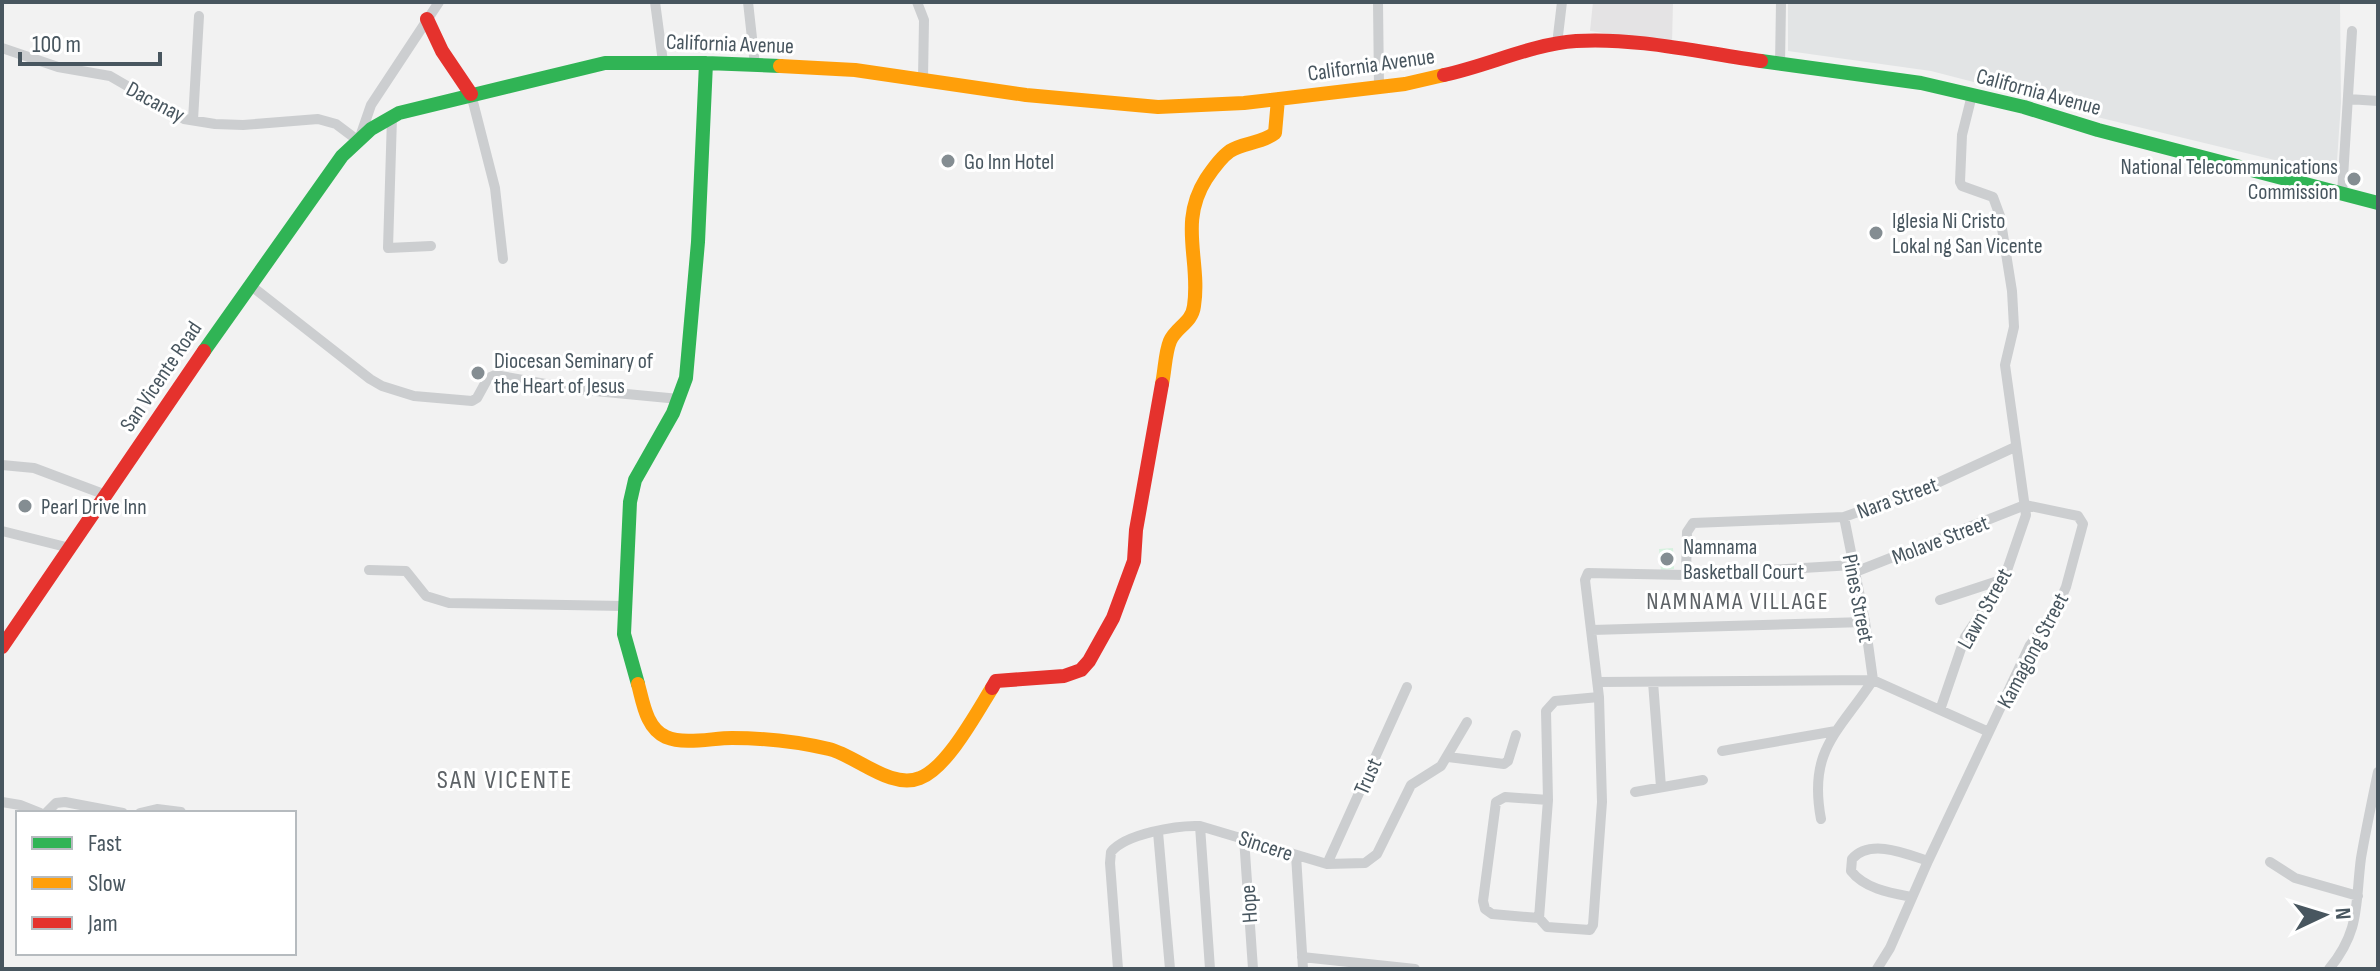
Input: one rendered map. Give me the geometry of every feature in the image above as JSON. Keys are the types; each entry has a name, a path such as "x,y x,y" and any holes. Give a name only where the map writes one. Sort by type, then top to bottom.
{"street":[{"path":"359,137 371,105 439,2"},
{"path":"655,2 663,62"},
{"path":"748,2 755,65"},
{"path":"917,2 924,20 923,78"},
{"path":"1378,2 1379,87"},
{"path":"1557,44 1562,2"},
{"path":"1780,65 1781,2"},
{"path":"193,120 199,16"},
{"path":"427,19 442,51 471,94 495,188 503,259"},
{"path":"2342,194 2352,31"},
{"name":"California Avenue","path":"359,137 392,117 471,94 605,63 706,63 855,70 1026,95 1158,107 1278,99 1379,87 1432,79 1557,44 1622,42 1921,83 2378,203"},
{"name":"Dacanay","path":"2,48 58,67 110,76 173,113 193,120 243,125 318,119 336,124 359,137"},
{"path":"706,63 689,358 679,399 631,493 624,634 651,725 666,737 681,742 757,738 840,752 898,778 922,778 934,767 996,681 1064,676 1081,670 1107,629 1134,561 1136,530 1170,340 1191,317 1195,302 1188,235 1191,207 1200,188 1225,154 1236,147 1270,138 1275,133 1278,99"},
{"path":"1972,95 1962,135 1962,186 1993,197 2000,216 2014,310 2014,327 2005,365 2025,505"},
{"path":"2348,99 2378,101"},
{"path":"392,117 388,248 431,246"},
{"name":"San Vicente Road","path":"2,647 250,285 335,165 359,137"},
{"path":"250,285 370,379 414,396 472,401 488,378 495,375 574,389 679,399"},
{"name":"Nara Street","path":"1686,575 1687,532 1693,523 1844,517 1935,484 2015,447"},
{"path":"2,465 34,468 106,495"},
{"name":"Molave Street","path":"1686,575 1854,568 2025,505"},
{"name":"Lawn Street","path":"1940,710 1965,637 2004,579 2023,524 2025,505"},
{"name":"Kamagong Street","path":"1877,969 1890,948 2030,645 2053,616 2066,587 2083,524 2078,516 2025,505"},
{"name":"Pines Street","path":"1844,517 1873,680"},
{"path":"2,531 70,548"},
{"path":"369,570 406,571 426,596 449,603 624,606"},
{"path":"1548,800 1505,797 1496,802 1483,901 1485,909 1492,914 1539,918 1547,927 1586,930 1592,928 1602,802 1598,682 1585,580 1588,573 1686,575"},
{"path":"1940,600 2004,579"},
{"path":"1592,630 1865,622"},
{"path":"1598,682 1873,680 1989,732"},
{"path":"1821,819 1817,796 1818,769 1823,752 1873,680"},
{"path":"1653,682 1661,787"},
{"name":"Trust","path":"1327,864 1407,687"},
{"path":"1539,918 1548,800 1546,711 1555,701 1599,697"},
{"name":"Sincere","path":"1118,969 1111,852 1123,841 1200,826 1327,864 1365,863 1373,858 1411,785 1441,766 1467,722"},
{"path":"1722,751 1836,731"},
{"path":"1448,757 1504,764 1508,761 1516,735"},
{"path":"2329,969 2350,938 2378,772"},
{"path":"1635,792 1703,780"},
{"path":"2,802 35,811"},
{"path":"48,811 56,803 65,802 112,811"},
{"path":"148,811 173,811"},
{"path":"1200,826 1210,969"},
{"path":"1158,832 1170,969"},
{"name":"Hope","path":"1244,838 1253,969"},
{"path":"1912,897 1865,883 1851,871 1852,859 1861,852 1878,849 1897,850 1928,861"},
{"path":"1296,855 1303,969"},
{"path":"2270,862 2295,878 2358,896"},
{"path":"1302,957 1415,969"}],"shaded area":[{"path":"1593,2 1673,2 1672,43 1590,31"},
{"path":"1788,2 2340,2 2341,103 2336,175 2097,117 2071,91 2024,95 1931,71 1788,51"}],"green space":[{"name":"Namnama Basketball Court","path":"1673,548 1674,569 1661,570 1659,549"}],"traffic: fast":[{"path":"1761,61 1921,83 2024,107 2098,130 2378,203"},
{"path":"204,351 342,156 371,129 399,113 605,63 780,66"},
{"path":"638,684 624,634 630,502 635,480 673,413 686,378 698,242 706,63"}],"traffic: slow":[{"path":"780,66 855,70 1026,95 1158,107 1244,103 1405,84 1444,75"},
{"path":"1162,384 1170,341 1193,312 1192,227 1198,195 1206,179 1226,154 1275,133 1278,99"},
{"path":"638,684 650,721 666,737 690,741 732,738 806,744 840,753 897,780 920,778 941,763 992,688"}],"traffic: jam":[{"path":"427,19 442,51 471,94"},
{"path":"1444,75 1543,46 1576,41 1645,43 1761,61"},
{"path":"2,647 204,351"},
{"path":"992,688 996,681 1064,676 1081,670 1089,661 1113,618 1134,561 1136,530 1162,384"}],"place":[{"name":"Go Inn Hotel","path":"948,161"},
{"name":"National Telecommunications Commission","path":"2354,179"},
{"name":"Iglesia Ni Cristo Lokal ng San Vicente","path":"1876,233"},
{"name":"Diocesan Seminary of the Heart of Jesus","path":"478,373"},
{"name":"Pearl Drive Inn","path":"25,506"},
{"name":"Namnama Basketball Court","path":"1667,559"}],"district":[{"name":"NAMNAMA VILLAGE","path":"1738,601"},
{"name":"SAN VICENTE","path":"505,779"}]}
